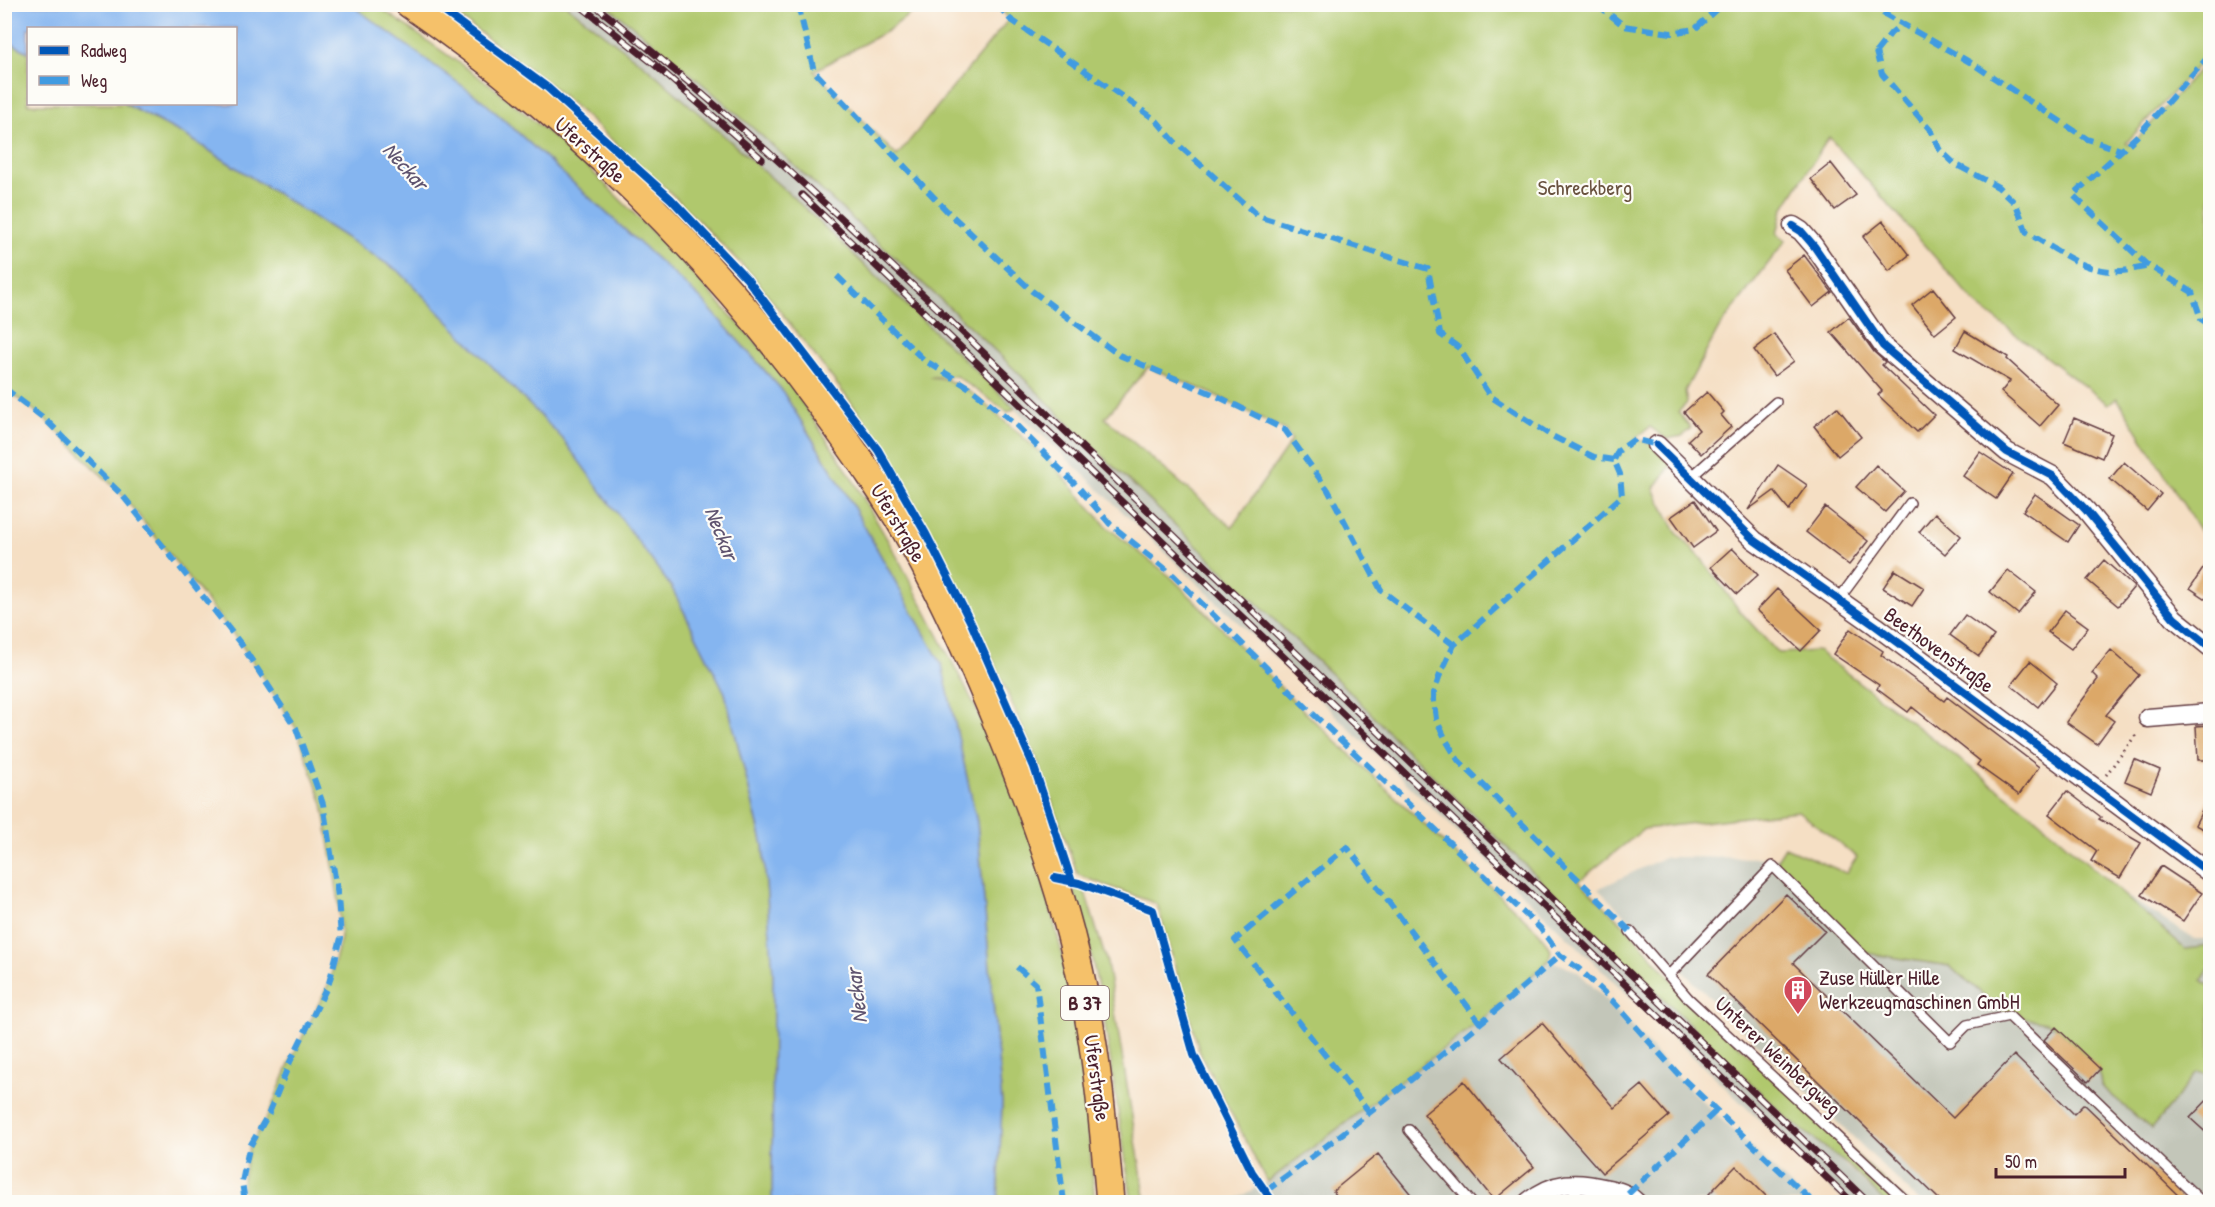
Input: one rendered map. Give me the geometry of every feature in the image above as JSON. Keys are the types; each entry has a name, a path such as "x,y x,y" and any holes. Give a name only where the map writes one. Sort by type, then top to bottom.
{"main road":[{"name":"Uferstraße","path":"408,4 502,73 598,156 709,266 784,354 862,462 912,542 972,660 1025,792 1055,878 1076,954 1092,1037 1110,1203"}],"street":[{"path":"1793,226 1801,231 1814,246 1883,346 2007,452 2053,476 2086,510 2174,618 2211,647"},
{"name":"Beethovenstraße","path":"1657,444 1754,540 1839,599 2211,873"},
{"path":"2148,718 2211,713"},
{"path":"1528,1203 1542,1191 1579,1182 1628,1194 1636,1203"}],"lane":[{"path":"1690,478 1776,402"},
{"path":"1839,599 1910,503"},
{"path":"1669,975 1773,866 1950,1042 1967,1025 2009,1016 2202,1203"},
{"name":"Unterer Weinbergweg","path":"1630,931 1696,1005 1907,1203"},
{"path":"1409,1130 1471,1203"}],"path":[{"path":"2097,787 2148,718"}],"shaded area":[{"path":"566,5 606,5 665,51 812,181 1017,371 1788,1119 1838,1158 1884,1202 1845,1202 795,199 649,69"},
{"path":"1945,781 2194,939 2210,939 2210,1202 1920,1202 1598,889 1665,857 1790,858 1833,907"},
{"path":"1549,960 1577,971 1608,1001 1677,1077 1808,1202 1230,1202 1267,1182 1493,1012"}],"green space":[{"name":"Schreckberg","path":"2206,4 2210,7 2210,52 2126,143 2128,145 2139,137 2210,57 2210,540 2200,531 2117,398 2108,404 1977,305 1829,137 1783,209 1777,234 1786,240 1719,328 1685,391 1687,403 1678,412 1691,428 1682,436 1667,439 1650,427 1635,439 1657,445 1674,461 1654,489 1676,532 1701,558 1739,610 1778,653 1818,651 2035,817 2185,949 2210,946 2210,968 2202,980 2210,986 2210,1075 2197,1072 2151,1129 2101,1086 2099,1069 2056,1027 2047,1022 2009,1016 1949,966 1859,952 1773,866 1785,847 1846,873 1857,857 1798,811 1644,829 1579,881 1630,931 1688,998 1907,1202 1885,1202 1849,1166 1788,1119 1402,746 1356,698 969,326 742,118 606,5 922,5 887,31 814,71 897,156 1009,19 997,5","holes":["1148,367 1215,395 1285,430 1292,440 1232,527 1105,418"]},
{"path":"351,5 376,5 492,86 581,160 682,262 780,369 849,473 899,560 972,700 997,751 1035,848 1066,969 1084,1086 1095,1202 998,1202 1002,1103 977,822 942,665 844,490 781,389 701,299 483,101"},
{"path":"443,5 566,5 649,69 795,199 1015,408 1008,412 956,376 929,377 946,379 972,393 1047,458 1107,527 1171,577 1307,714 1540,933 1551,951 1549,960 1493,1011 1267,1182 1200,1053 1157,904 1078,875 1039,765 976,622 931,533 863,418 753,276 675,197 551,85"},
{"path":"4,40 27,52 27,105 127,105 185,135 400,272 563,438 672,588 725,693 763,845 773,972 772,1202 245,1202 242,1182 249,1148 269,1113 290,1062 329,983 341,938 338,896 323,804 296,728 241,644 123,496 45,419 5,388"},
{"path":"1073,888 1084,889 1107,963 1146,1202 1132,1202 1102,1005 1085,927"}],"water":[{"name":"Neckar","path":"4,5 351,5 483,101 701,299 781,389 844,490 942,665 977,822 1002,1103 998,1202 772,1202 773,972 763,845 725,693 672,588 562,438 400,272 185,135 127,105 237,105 237,27 27,27 27,51 5,40"}],"building":[{"path":"1831,163 1856,195 1835,210 1811,179"},
{"path":"1883,221 1909,255 1889,271 1863,237"},
{"path":"1804,255 1832,292 1813,307 1785,270"},
{"path":"1933,288 1956,317 1935,334 1912,305"},
{"path":"1849,317 1874,352 1885,362 1882,365 1934,415 1917,432 1878,395 1882,391 1831,332"},
{"path":"1965,331 2008,357 2007,359 2058,405 2040,426 2001,392 2010,381 1955,349"},
{"path":"1774,334 1794,361 1774,376 1754,350"},
{"path":"1707,392 1724,412 1721,415 1731,427 1701,454 1688,440 1699,430 1684,412"},
{"path":"1837,407 1861,437 1838,456 1814,426"},
{"path":"2074,418 2112,434 2102,458 2064,442"},
{"path":"1980,452 2013,474 1996,499 1963,476"},
{"path":"2124,462 2161,494 2147,511 2110,479"},
{"path":"1778,465 1807,485 1789,510 1774,491 1748,510"},
{"path":"1876,465 1904,491 1885,512 1856,487"},
{"path":"2035,494 2079,525 2068,542 2023,511"},
{"path":"1695,500 1716,531 1693,548 1671,517"},
{"path":"1825,507 1868,541 1849,565 1806,532"},
{"path":"1935,513 1961,536 1945,554 1919,532"},
{"path":"1732,548 1758,575 1737,594 1711,567"},
{"path":"2211,557 2211,602 2190,588"},
{"path":"2104,560 2134,587 2118,606 2087,580"},
{"path":"1895,570 1924,588 1912,606 1883,588"},
{"path":"2008,570 2036,592 2018,614 1990,592"},
{"path":"1777,589 1821,630 1801,651 1757,610"},
{"path":"2065,610 2088,627 2071,649 2048,632"},
{"path":"1965,615 1994,636 1979,656 1950,635"},
{"path":"1850,629 1883,651 1881,655 1944,701 1947,697 2039,767 2019,795 1977,765 1980,761 1912,707 1908,712 1877,689 1879,685 1833,654"},
{"path":"2111,650 2139,675 2106,715 2114,721 2097,744 2066,722 2098,679 2092,673"},
{"path":"2030,661 2057,683 2038,707 2011,685"},
{"path":"2211,725 2211,760 2198,760 2196,726"},
{"path":"2134,759 2160,770 2151,792 2125,781"},
{"path":"2067,791 2101,817 2099,819 2141,843 2120,878 2091,861 2097,851 2049,814"},
{"path":"2211,793 2211,833 2195,825"},
{"path":"2161,866 2202,893 2183,921 2142,895"},
{"name":"Zuse Hüller Hille Werkzeugmaschinen GmbH","path":"1786,894 1825,931 1793,963 1953,1118 2014,1055 2074,1114 2084,1104 2186,1203 1943,1203 1708,974"},
{"path":"1542,1023 1615,1108 1642,1085 1669,1116 1602,1173 1501,1058"},
{"path":"2056,1027 2100,1069 2088,1082 2044,1040"},
{"path":"1464,1081 1534,1167 1494,1200 1424,1114"},
{"path":"2211,1096 2211,1137 2190,1118"},
{"path":"1378,1154 1418,1203 1342,1203 1333,1191"},
{"path":"1736,1166 1773,1203 1718,1203 1709,1194"}],"railway":[{"path":"578,4 654,64 762,159"},
{"path":"593,4 725,113 935,306 1868,1202"},
{"path":"802,195 1852,1202"}],"marked path":[{"path":"798,4 814,71 946,210 1032,291 1119,355 1215,395 1285,430 1328,490 1381,590 1454,645"},
{"path":"997,4 1010,19 1156,120 1174,141 1258,216 1428,269 1440,334 1459,348 1490,396 1550,435 1594,457 1614,460"},
{"path":"1597,4 1624,26 1671,33 1695,29 1722,4"},
{"path":"1867,4 1973,64 2087,139 2121,150"},
{"path":"1876,52 1891,33 1902,24"},
{"path":"1876,52 1882,74 1932,132 1939,149 1955,164 1998,187 2016,204 2027,233 2068,257 2100,270 2121,271 2150,266"},
{"path":"2210,55 2137,136 2073,195 2146,264 2192,292 2201,319 2210,325"},
{"path":"837,276 924,360 973,390 1013,422 1079,488 1110,524 1173,575 1310,711 1540,928 1560,955 1610,998 1679,1075 1813,1202"},
{"path":"4,388 45,419 123,496 241,644 296,728 323,804 338,896 341,938 329,983 290,1062 269,1113 249,1148 242,1182 245,1202"},
{"path":"1630,931 1458,760 1436,719 1433,696 1454,645 1622,496 1620,474 1614,460 1618,451 1635,439 1657,445"},
{"path":"1371,1114 1235,940 1347,847 1481,1024"},
{"path":"1266,1191 1416,1076 1560,955"},
{"path":"1017,967 1036,984 1064,1202"},
{"path":"1628,1194 1716,1111"}],"cycle path":[{"path":"434,4 548,88 671,199 747,279 878,450 926,534 971,623 1034,767 1072,882"},
{"path":"1793,226 1801,231 1814,246 1883,346 2007,452 2053,476 2086,510 2174,618 2210,647"},
{"path":"1657,445 1754,540 1876,626 2210,873"},
{"path":"1055,878 1079,883 1153,910 1194,1055 1252,1172 1273,1202"}],"place":[{"name":"Zuse Hüller Hille Werkzeugmaschinen GmbH","path":"1798,1016"}]}
